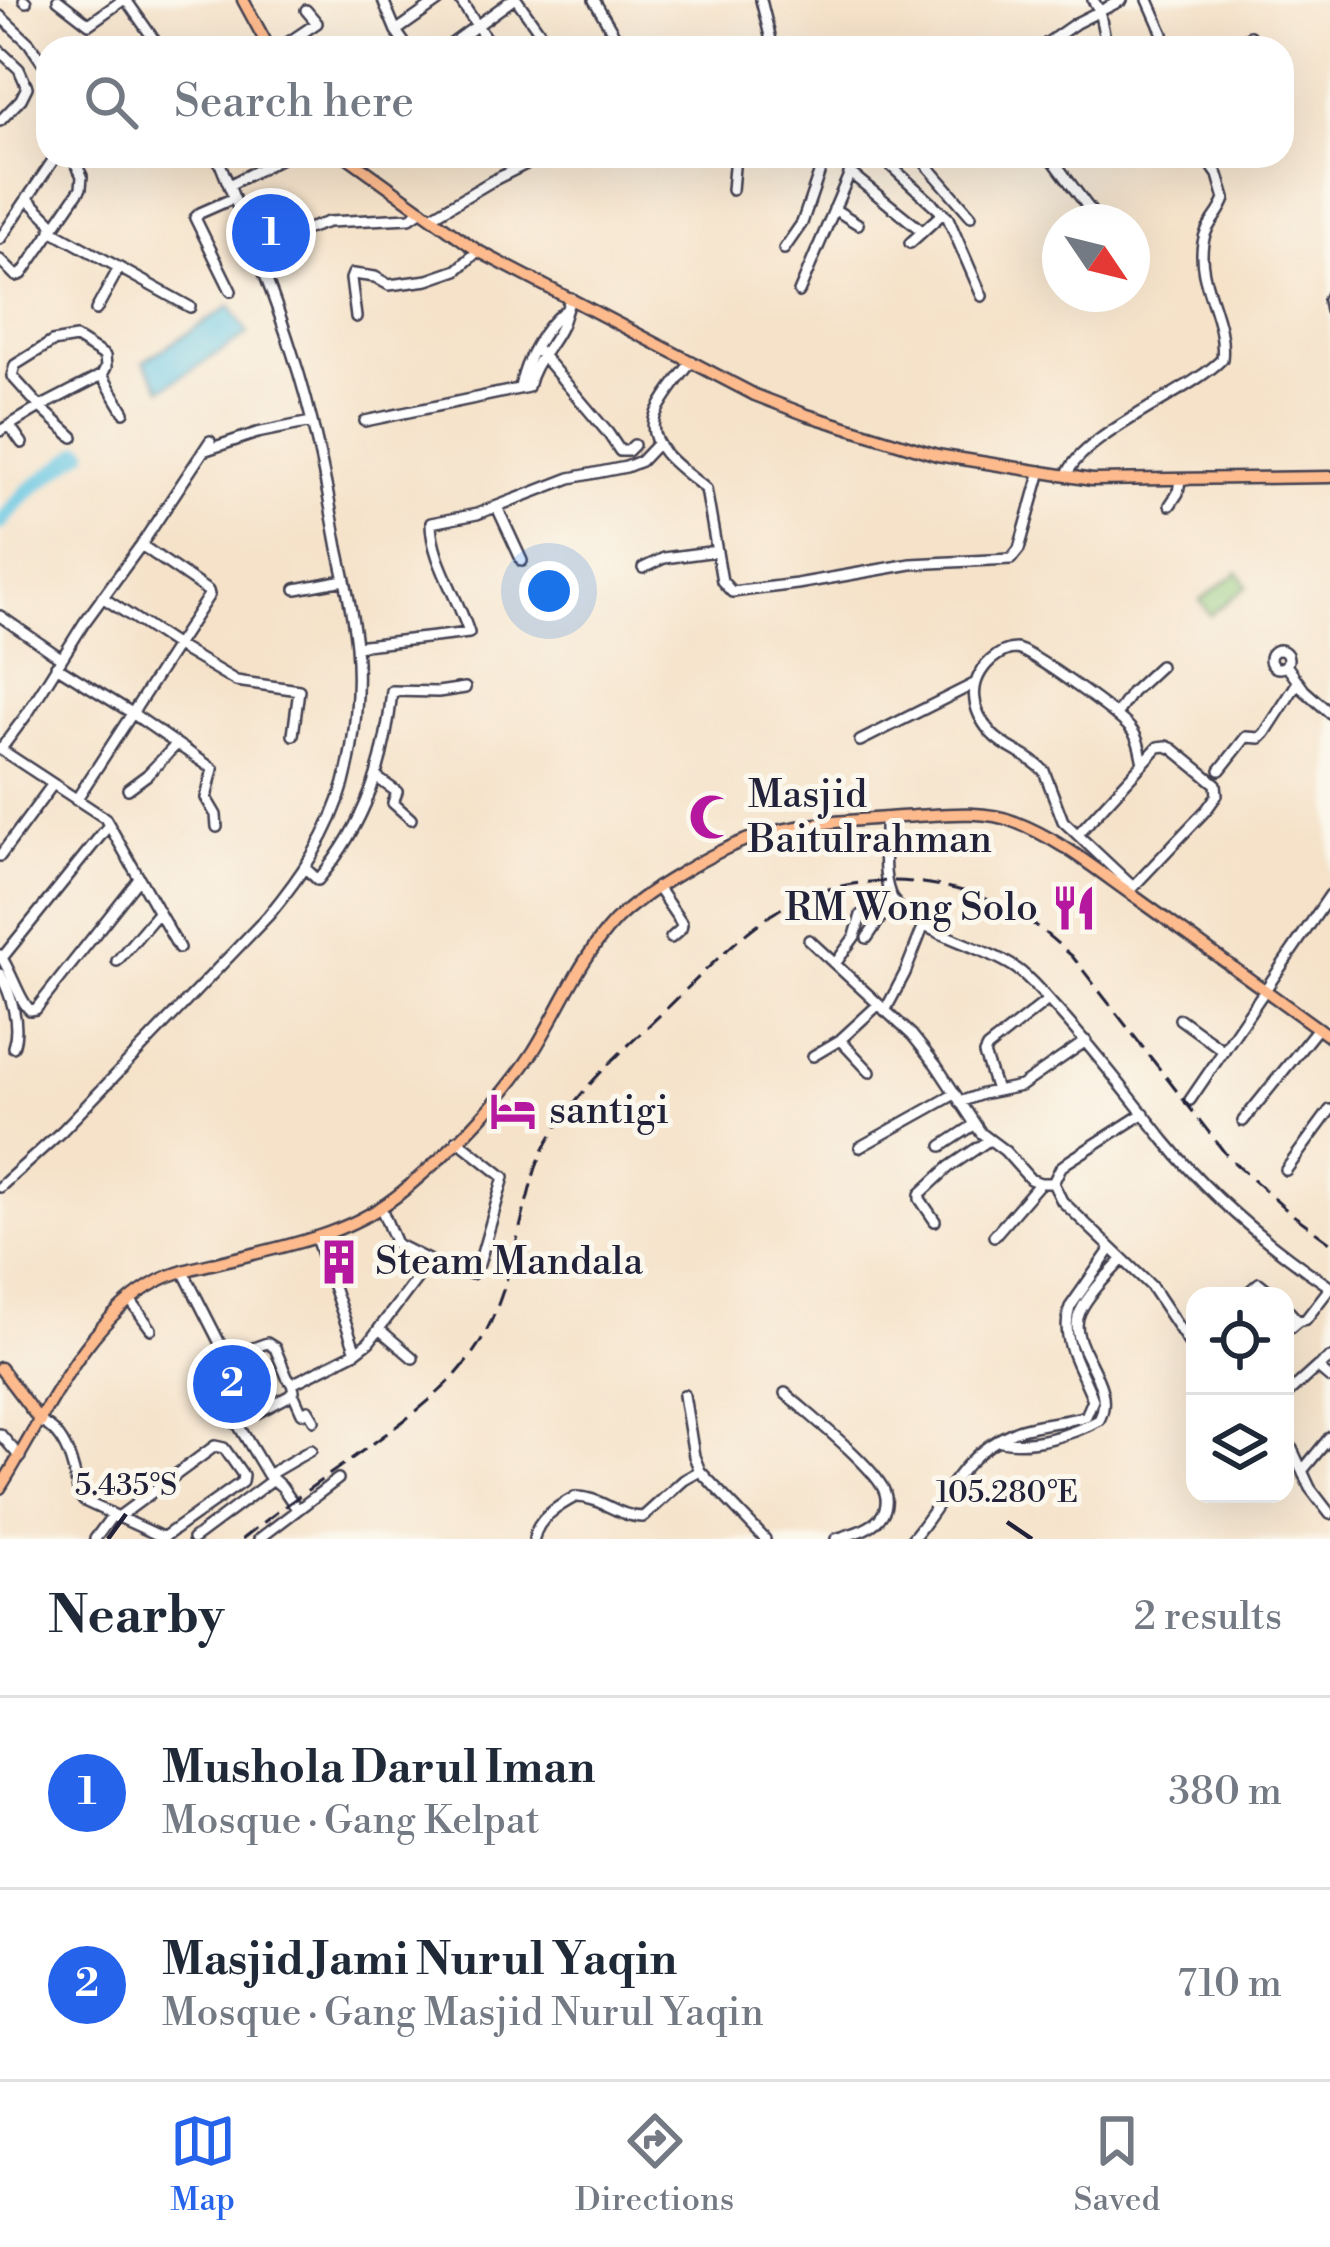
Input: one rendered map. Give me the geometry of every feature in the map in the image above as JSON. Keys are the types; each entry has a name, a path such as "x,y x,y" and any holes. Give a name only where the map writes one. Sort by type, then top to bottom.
{"main road":[{"path":"243,0 262,36"},
{"path":"361,168 478,251 755,395 807,416 937,455 1111,482 1330,477"},
{"path":"0,1488 85,1348 131,1300 183,1271 316,1238 381,1208 431,1166 512,1083 613,923 657,887 754,838 885,818 976,815 1010,819 1131,889 1330,1037"},
{"path":"0,1368 40,1422"}],"street":[{"path":"58,0 88,24 125,0 151,36"},
{"path":"383,0 400,36"},
{"path":"396,31 440,0"},
{"path":"460,0 484,36"},
{"path":"463,36 515,0 542,36"},
{"path":"594,0 615,36"},
{"path":"760,0 769,36"},
{"path":"1056,36 1096,5 1122,0"},
{"path":"1148,0 1162,36"},
{"path":"1096,5 1104,36"},
{"path":"297,36 316,23 306,10"},
{"path":"0,16 36,54"},
{"path":"533,36 539,32"},
{"path":"0,51 19,69 27,86 0,121"},
{"path":"0,239 48,168"},
{"path":"0,260 19,276 82,182 77,168"},
{"path":"0,1187 62,1131 268,916 304,868 334,814 345,778 355,706 356,646 344,580 293,353 222,168"},
{"path":"229,185 262,168"},
{"path":"255,247 328,222 410,218 518,168"},
{"path":"733,190 734,168"},
{"path":"784,249 802,224 821,168"},
{"path":"799,292 851,168"},
{"path":"893,168 951,223 982,296"},
{"path":"928,168 970,216"},
{"path":"1059,168 1086,204"},
{"path":"1067,476 1073,462 1130,418 1207,373 1222,359 1222,337 1202,260 1203,237 1225,199 1213,168"},
{"path":"849,172 922,231"},
{"path":"28,198 52,228 190,307"},
{"path":"231,291 195,218 234,198"},
{"path":"834,209 858,224"},
{"path":"910,243 943,213"},
{"path":"356,317 353,274 389,285 428,280 457,270 478,251"},
{"path":"96,310 119,268"},
{"path":"1330,296 1330,311"},
{"path":"365,421 528,387 539,352 561,325 571,298"},
{"path":"22,443 5,429 40,407 102,376 106,368 105,356 76,338 64,338 34,350 15,365 12,376 40,407 73,437"},
{"path":"539,352 620,451 634,445"},
{"path":"692,361 654,418 658,442 705,487 725,588 738,593 911,564 1011,559 1019,549 1041,471"},
{"path":"102,376 124,412"},
{"path":"179,948 99,813 0,749 207,446 311,422"},
{"path":"356,646 469,633 436,552 430,524 497,507 556,482 632,465 658,442"},
{"path":"1170,505 1180,480"},
{"path":"497,507 522,561"},
{"path":"76,800 209,592 141,545"},
{"path":"644,568 664,558 718,551"},
{"path":"296,590 344,580"},
{"path":"102,597 236,681 299,690 292,735"},
{"path":"0,616 213,769 206,798 217,826"},
{"path":"860,740 974,684 993,658 1024,650 1116,715 1136,735 1143,763"},
{"path":"1286,664 1330,712"},
{"path":"1116,715 1160,666"},
{"path":"1220,770 1246,737 1260,738 1265,733 1298,682"},
{"path":"974,684 974,699 988,730 1039,764 1063,821 1131,889 1207,809 1218,790 1171,747 1158,747 1078,833"},
{"path":"304,868 319,880 356,826 376,778 392,691 465,688"},
{"path":"128,788 147,776 177,744"},
{"path":"376,778 397,792 393,803 411,819"},
{"path":"0,856 53,784"},
{"path":"334,814 356,826"},
{"path":"885,818 887,881 893,901 924,925 1022,972 1086,1041 1205,1188 1330,1288 1306,1319 1294,1324"},
{"path":"109,825 1,957 24,1006 33,1010 138,880"},
{"path":"657,887 682,924 671,938"},
{"path":"1190,1100 1330,895"},
{"path":"867,938 893,901"},
{"path":"835,964 855,936 861,915 885,912"},
{"path":"117,961 158,913"},
{"path":"813,1056 882,1008 905,973 924,925"},
{"path":"809,940 912,1035 989,1141 1030,1179 1046,1183 1151,1286 1186,1337"},
{"path":"0,974 12,1009 13,1047"},
{"path":"995,1090 984,1054 987,1048 1048,1000"},
{"path":"1180,1019 1225,1051"},
{"path":"1243,1121 1318,1028"},
{"path":"840,1040 870,1072"},
{"path":"860,1147 957,1098 1021,1086 1086,1041"},
{"path":"1286,1170 1330,1110"},
{"path":"994,1236 1061,1167 1144,1113"},
{"path":"942,1146 974,1125"},
{"path":"381,1208 396,1244 469,1275 475,1272 504,1177 457,1140"},
{"path":"935,1221 920,1194 949,1167 989,1141"},
{"path":"316,1238 356,1352"},
{"path":"912,1539 968,1460 986,1446 1056,1436 1099,1420 1102,1388 1081,1340 1075,1309 1110,1250"},
{"path":"1075,1309 1122,1260"},
{"path":"236,1424 370,1342 430,1261"},
{"path":"183,1271 228,1358 226,1367 211,1378 270,1478 283,1486 296,1509"},
{"path":"131,1300 151,1329"},
{"path":"1294,1317 1298,1321"},
{"path":"380,1329 413,1358"},
{"path":"228,1358 267,1343 275,1348 302,1413 308,1410 314,1420"},
{"path":"1286,1395 1330,1358"},
{"path":"1317,1366 1330,1378"},
{"path":"785,1394 874,1475 886,1497 886,1508 873,1525 836,1539"},
{"path":"685,1395 700,1471 765,1539"},
{"path":"40,1422 56,1431 62,1441 79,1495 92,1506 115,1516 163,1538 241,1484 242,1475 224,1448 215,1446 115,1516 95,1539"},
{"path":"0,1434 20,1457"},
{"path":"1302,1471 1330,1437"},
{"path":"193,1539 311,1450"},
{"path":"1294,1454 1310,1489 1330,1514"},
{"path":"534,1539 547,1516 575,1497 643,1517 700,1471"},
{"path":"259,1539 338,1479"}],"green space":[{"path":"1238,572 1248,586 1210,615 1200,600"}],"water":[{"path":"230,306 248,334 162,389 144,361"}],"waterway":[{"path":"0,523 27,492 82,451"}],"railway":[{"path":"242,1539 413,1413 470,1357 499,1303 539,1160 562,1119 592,1081 746,934 777,911 833,888 895,881 926,883 987,899 1029,921 1072,956 1228,1157 1330,1242"}],"place":[{"name":"Mushola Darul Iman","path":"271,233"},
{"name":"Masjid Baitulrahman","path":"712,817"},
{"name":"RM Wong Solo","path":"1074,908"},
{"name":"santigi","path":"513,1111"},
{"name":"Steam Mandala","path":"339,1262"},
{"name":"Masjid Jami Nurul Yaqin","path":"232,1384"}]}
